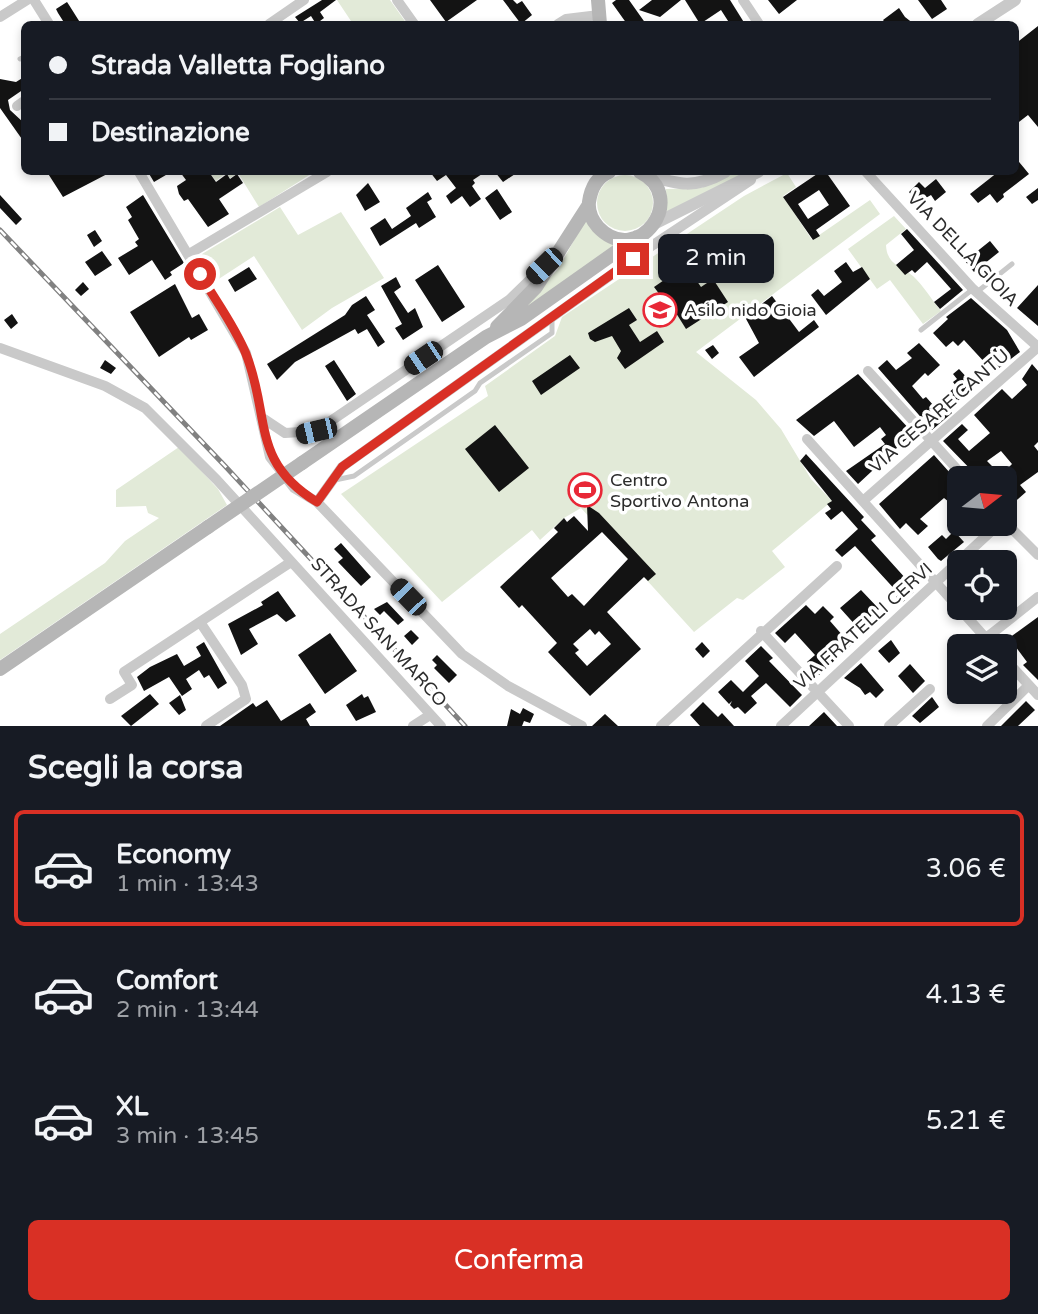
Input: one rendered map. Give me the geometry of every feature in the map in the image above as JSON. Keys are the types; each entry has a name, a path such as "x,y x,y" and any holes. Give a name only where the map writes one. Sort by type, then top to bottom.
{"main road":[{"path":"598,0 600,20"},
{"path":"486,337 536,287 562,249 588,206 594,175"},
{"path":"592,188 606,175"},
{"path":"0,669 486,337 521,319 654,226 660,212 660,198 656,185 646,175"},
{"path":"588,206 593,222 605,234 621,240 637,237"}],"street":[{"path":"273,21 304,0"},
{"path":"397,0 412,21"},
{"path":"743,0 757,21"},
{"path":"983,21 1015,0"},
{"path":"0,17 33,1 47,21"},
{"path":"563,21 600,20"},
{"path":"141,175 246,354 264,419 270,457 294,488 317,502 462,654 508,686 582,726"},
{"path":"189,254 322,175"},
{"path":"650,175 682,185 703,182 718,175"},
{"path":"653,244 657,236 654,226 754,175"},
{"path":"317,502 342,467 653,244 756,175"},
{"name":"VIA DELLA GIOIA","path":"869,175 975,291 1038,347"},
{"path":"264,419 285,433 298,435 316,431 509,300 562,249"},
{"name":"VIA CESARE CANTÙ","path":"863,501 1038,347"},
{"name":"STRADA SAN MARCO","path":"0,348 104,386 145,408 218,480 441,726"},
{"path":"867,371 954,466"},
{"path":"807,439 982,634"},
{"name":"VIA FRATELLI CERVI","path":"780,726 987,536"},
{"path":"1017,536 1038,555"},
{"name":"STRADA SAN MARCO","path":"110,699 132,685 124,672 291,562"},
{"path":"661,726 761,631 836,566"},
{"path":"999,634 1038,597"},
{"path":"200,622 242,685 246,699 206,726"},
{"path":"761,631 849,726"},
{"path":"1017,672 1038,695"},
{"path":"987,726 1029,685"},
{"path":"889,726 930,689"},
{"path":"413,726 430,715"}],"lane":[{"path":"921,330 1012,264"}],"green space":[{"path":"337,0 390,0 405,21 351,21"},
{"path":"211,175 224,175 216,181"},
{"path":"239,175 309,175 259,207"},
{"path":"619,175 631,175 641,179 649,187 653,203 649,219 641,227 631,231 619,231 609,227 601,219 597,209 597,197 601,187 609,179"},
{"path":"730,175 740,175 667,213 666,189 701,188"},
{"name":"Centro Sportivo Antona","path":"783,175 788,175 796,187 783,196 812,240 870,200 880,214 696,352 756,400 781,429 811,479 832,501 772,551 785,567 743,600 737,598 694,632 581,508 564,518 540,540 532,530 442,602 341,494 488,396 485,386 555,336 562,317 744,196"},
{"path":"280,207 298,235 341,212 384,278 332,308 302,330 254,256 211,284 199,263 202,254"},
{"path":"894,216 906,229 886,245 889,257 917,280 941,311 923,324 890,280 877,289 848,249"},
{"path":"586,219 619,245 528,310 525,306 558,269"},
{"path":"179,447 218,489 227,505 0,660 0,634 105,563 125,541 159,518 148,513 146,506 116,507 116,490"}],"building":[{"path":"322,0 336,0 320,12 324,18 320,21 314,21 311,16 303,21 298,21 295,17"},
{"path":"430,0 477,0 447,21"},
{"path":"503,0 513,0 517,4 522,1 532,15 525,21 519,21"},
{"path":"616,0 629,0 644,21 625,21 612,3"},
{"path":"652,0 681,0 660,17 639,10"},
{"path":"685,0 730,0 743,21 728,21 721,10 704,21 698,21"},
{"path":"768,0 797,0 779,14"},
{"path":"918,0 941,0 947,9 932,19"},
{"path":"67,2 79,21 63,21 56,9"},
{"path":"899,8 910,21 884,21"},
{"path":"1038,26 1038,127 1028,115 1019,122 1019,41"},
{"path":"0,79 16,82 21,79 21,91 8,100 10,110 21,120 21,138 0,108"},
{"path":"1019,162 1029,174 1003,194 1004,197 997,203 990,194 978,203 970,194 994,175 1019,175"},
{"path":"49,175 105,175 63,197"},
{"path":"150,175 166,175 154,182"},
{"path":"182,175 211,175 216,182 226,175 230,179 238,175 243,183 219,199 229,214 208,227 188,199 184,201 179,194 177,186 186,180"},
{"path":"432,175 446,175 437,181"},
{"path":"446,175 480,175 473,180 475,183 472,186 481,199 470,207 462,196 451,204 446,196 456,188"},
{"path":"497,175 514,175 503,182"},
{"path":"816,175 828,175 850,206 816,230 820,236 813,240 783,197","holes":["819,190 829,205 808,219 798,204"]},
{"path":"936,179 946,192 935,201 931,195 917,203 909,192 919,182 925,188"},
{"path":"368,183 380,202 365,211 356,195"},
{"path":"1038,188 1038,200 1032,204 1026,197"},
{"path":"497,189 512,212 500,220 485,198"},
{"path":"428,192 432,199 427,202 436,217 419,228 416,223 380,246 370,228 385,218 392,229 411,216 406,208"},
{"path":"0,195 22,219 16,225 0,208"},
{"path":"143,195 184,263 170,272 172,275 165,280 152,260 129,275 118,258 138,246 135,242 139,239 128,220 132,217 126,207"},
{"path":"907,229 963,290 940,309 934,302 951,289 927,262 915,273 912,270 905,275 896,265 914,250 901,234"},
{"path":"95,230 102,241 94,247 87,235"},
{"path":"990,241 999,252 974,272 965,261"},
{"path":"102,251 112,265 95,276 85,262"},
{"path":"846,262 853,272 862,267 870,279 826,315 811,295 818,289 824,296 842,282 834,271"},
{"path":"438,265 465,307 442,322 415,280"},
{"path":"686,265 701,287 713,279 728,302 686,329 666,297 663,299 654,287"},
{"path":"249,267 257,279 235,292 228,280"},
{"path":"396,277 401,287 394,292 408,313 415,308 423,327 403,340 395,328 402,324 381,286"},
{"path":"83,282 89,289 81,296 75,290"},
{"path":"175,284 192,318 199,314 208,330 191,340 189,337 159,357 130,312"},
{"path":"1038,285 1038,326 1017,308"},
{"path":"366,296 375,310 367,315 385,342 378,347 367,329 358,334 355,329 295,362 277,380 267,364 345,315 352,305"},
{"path":"772,296 799,332 814,320 819,327 754,377 739,357 759,343 745,317"},
{"path":"971,298 1007,330 1020,352 964,395 949,410 952,413 932,430 878,368 887,360 896,370 912,358 907,353 919,343 940,365 928,376 925,373 912,386 923,399 926,397 934,406 956,386 953,382 957,379 953,374 959,369 970,381 987,365 964,340 958,346 953,341 946,347 933,333 948,319 946,317"},
{"path":"629,308 637,320 629,325 640,342 657,331 664,342 625,369 617,358 621,351 612,336 595,342 590,339 588,333"},
{"path":"12,314 18,323 11,329 4,320"},
{"path":"713,345 719,353 712,359 705,350"},
{"path":"570,355 580,368 541,395 532,381"},
{"path":"105,360 116,368 111,374 100,368"},
{"path":"334,360 356,394 347,401 325,366"},
{"path":"1032,364 1038,371 1038,442 1034,446 1038,451 1038,472 1020,485 1026,492 1017,500 1017,466 1010,466 1012,464 1001,451 987,461 992,466 967,466 943,441 962,424 968,430 958,439 969,451 990,433 974,415 1002,389 1012,399 1027,385 1022,379"},
{"path":"858,374 913,433 858,484 846,471 885,444 881,439 886,435 880,427 854,447 834,421 814,436 796,420"},
{"path":"495,425 529,468 499,492 465,449"},
{"path":"806,454 864,517 861,520 876,536 871,540 916,590 902,603 896,597 899,594 855,546 842,557 835,550 858,529 842,511 831,520 825,513 831,509 827,504 832,501 800,461"},
{"path":"934,455 947,470 947,500 944,498 920,519 928,526 918,535 906,523 900,529 879,504"},
{"path":"587,505 599,513 656,574 648,581 644,577 607,612 641,649 590,696 548,652 557,643 522,605 519,608 500,587 558,532 554,528 564,518 567,522 574,516 588,531","holes":["602,532 628,559 584,606 572,594 568,597 551,578","590,629 595,635 599,631 611,644 587,666 575,653 579,650 573,644"]},
{"path":"942,535 946,539 949,536 959,536 964,542 954,550 947,550 947,556 941,561 928,547"},
{"path":"341,543 371,577 361,586 338,562 343,558 334,549"},
{"path":"861,590 879,609 858,628 840,608"},
{"path":"278,591 296,616 286,622 277,614 249,629 258,644 241,655 228,624 263,605 261,602"},
{"path":"387,602 404,620 398,625 384,611 380,615 374,609"},
{"path":"806,605 815,614 823,606 834,617 830,621 851,645 819,675 807,662 815,655 795,633 785,643 775,633"},
{"path":"1038,617 1038,680 1023,665 1027,662 1017,649 1017,634 1015,634"},
{"path":"411,630 419,638 412,645 404,636"},
{"path":"330,633 357,671 325,694 298,655"},
{"path":"891,640 900,653 889,663 878,651"},
{"path":"204,642 227,683 218,689 209,675 204,678 199,670 186,679 192,689 182,696 169,677 144,691 137,677 150,667 177,654 184,666 201,656 196,647"},
{"path":"702,642 710,651 703,658 695,649"},
{"path":"761,646 773,658 769,661 802,695 790,707 766,683 751,696 757,703 745,714 738,707 734,709 730,705 732,701 729,704 718,692 731,680 743,692 759,676 745,661"},
{"path":"437,655 457,675 449,683 434,668 437,665 432,660"},
{"path":"861,663 884,690 876,698 870,692 865,695 860,688 844,678"},
{"path":"910,664 925,681 913,693 898,676"},
{"path":"150,694 159,704 131,726 121,716"},
{"path":"362,694 364,698 368,696 376,712 356,721 346,705"},
{"path":"180,695 186,710 179,715 169,703"},
{"path":"932,697 939,707 920,723 912,716"},
{"path":"267,700 281,721 310,703 316,712 306,719 310,726 220,726 253,703 256,707"},
{"path":"1026,701 1035,710 1018,726 1001,726"},
{"path":"703,702 718,717 722,713 734,726 700,726 690,715"},
{"path":"523,708 534,714 530,723 524,721 522,726 507,726 511,709 520,714"},
{"path":"824,712 837,726 809,726"},
{"path":"605,714 618,726 592,726"}],"railway":[{"path":"0,230 225,466 465,726"}],"place":[{"name":"Asilo nido Gioia","path":"660,310"},
{"name":"Centro Sportivo Antona","path":"585,490"}],"route":[{"path":"200,274 246,354 264,419 270,457 294,488 317,502 342,467 633,259"}]}
